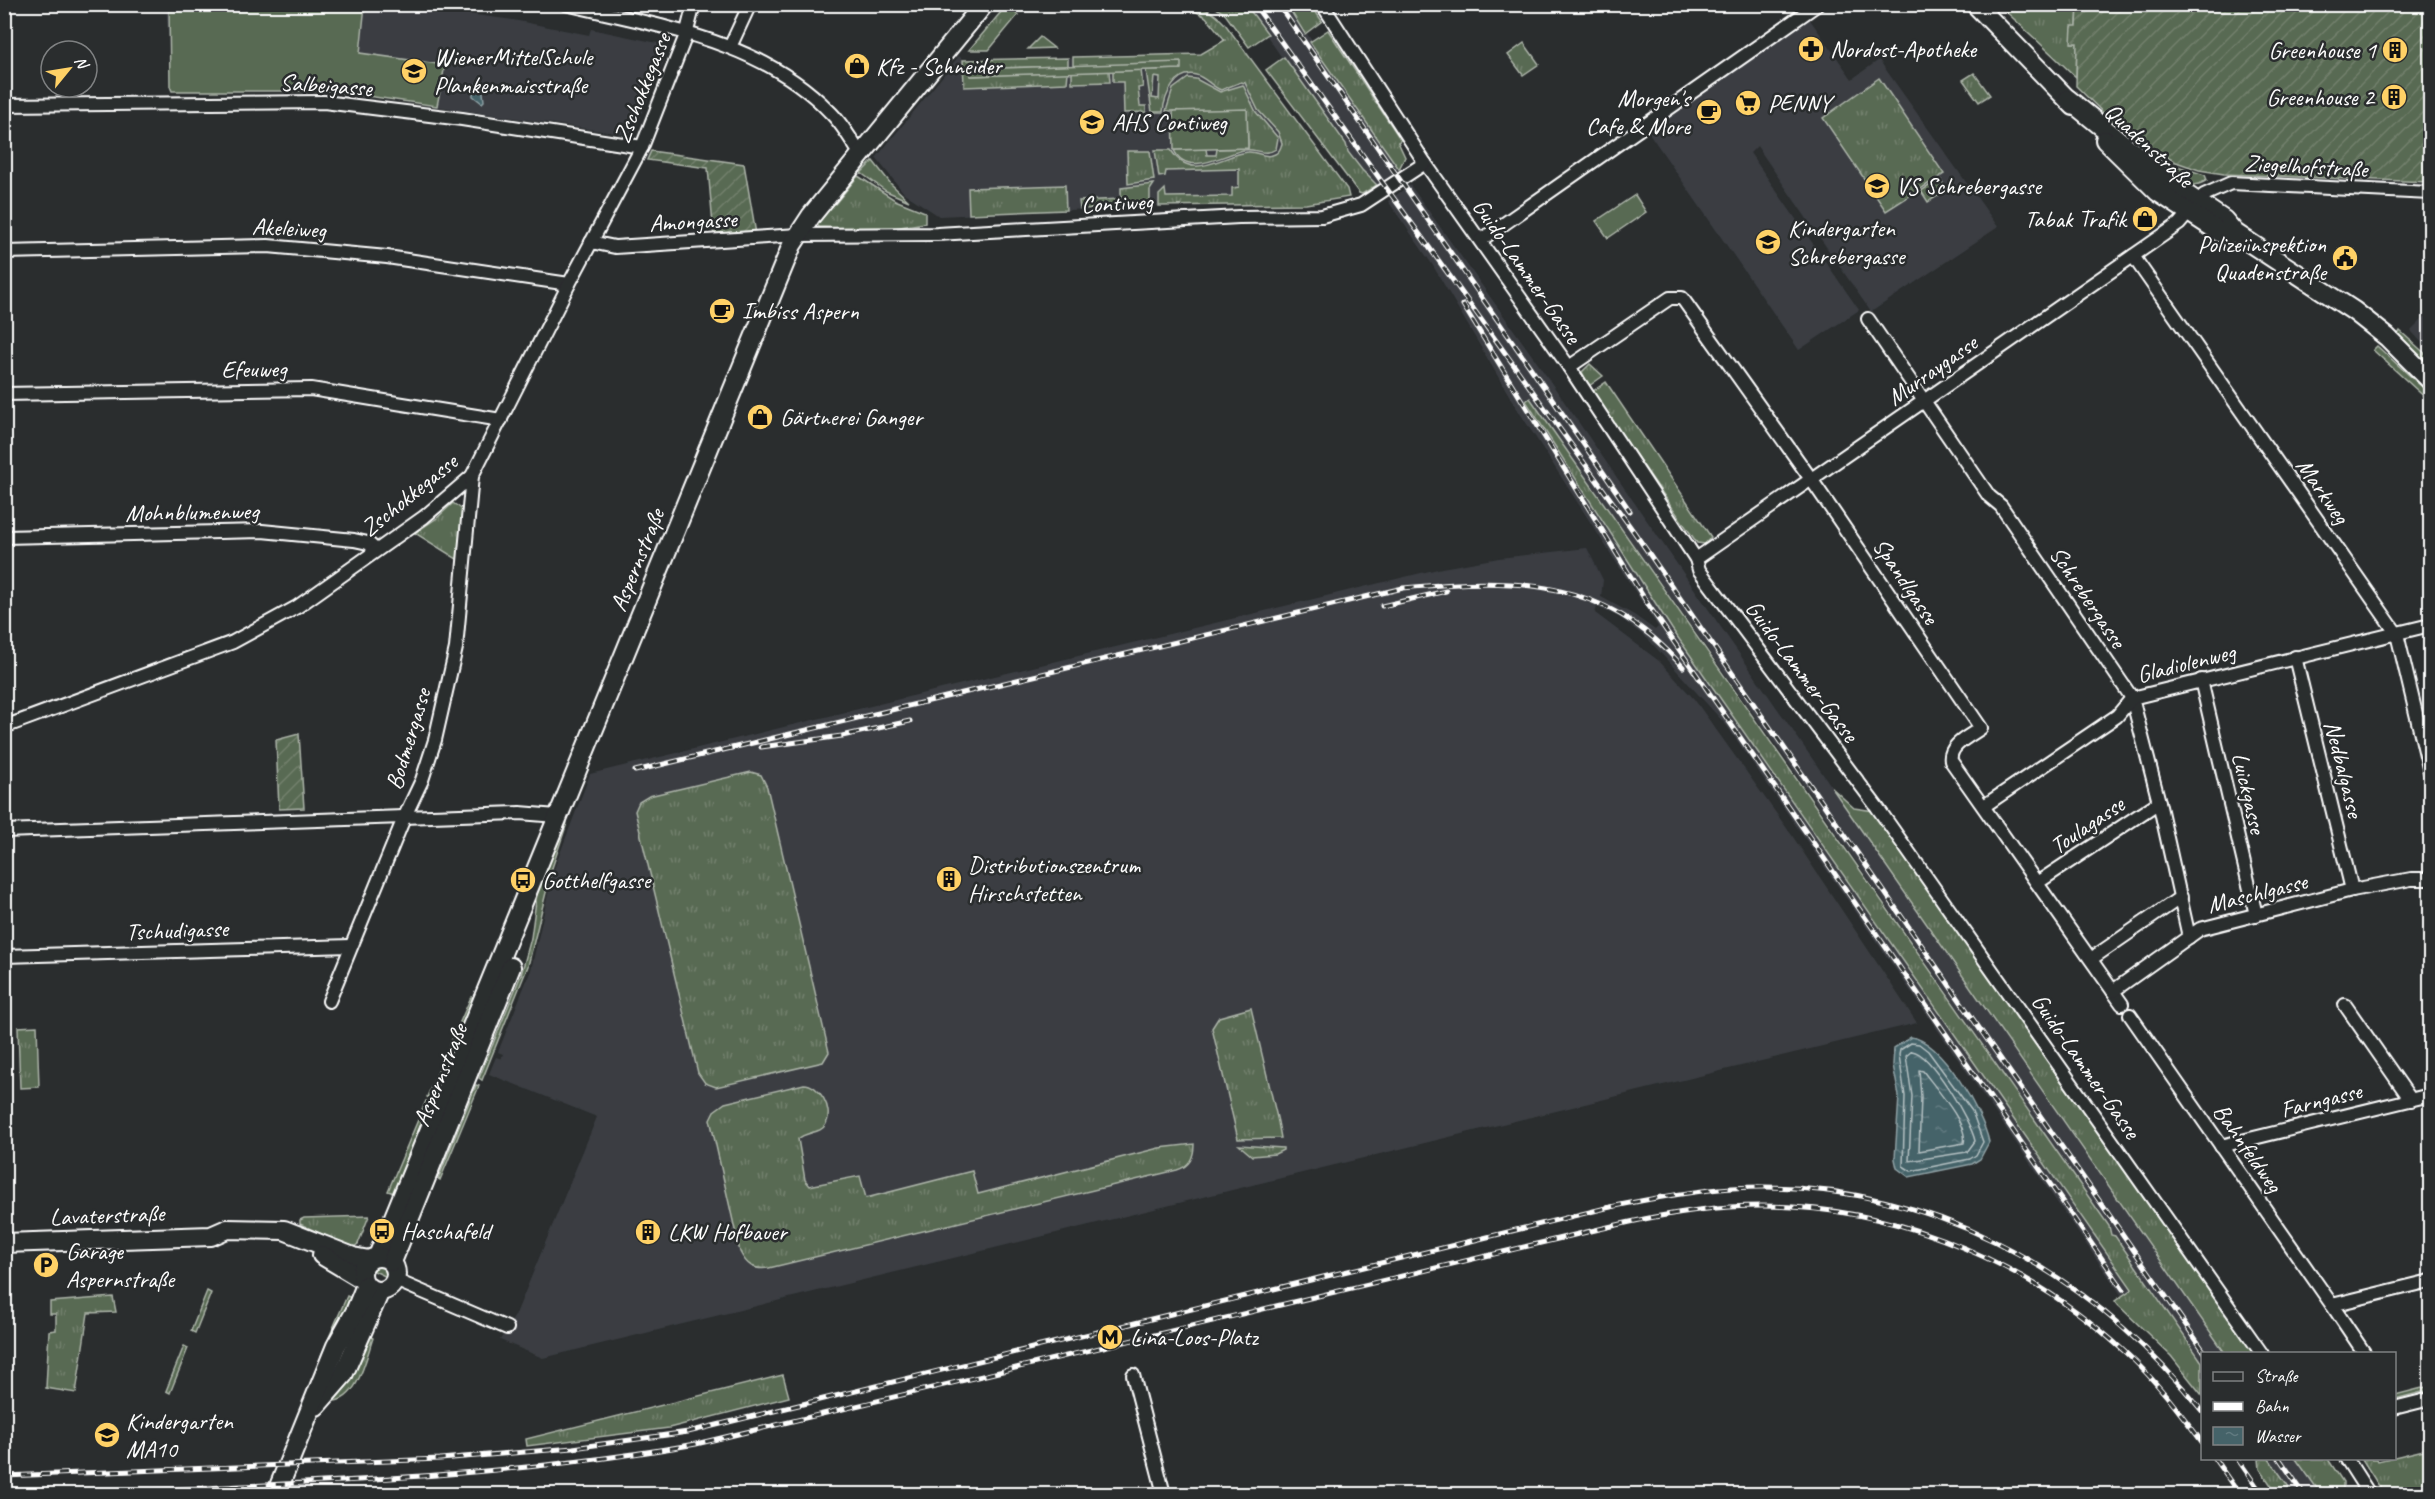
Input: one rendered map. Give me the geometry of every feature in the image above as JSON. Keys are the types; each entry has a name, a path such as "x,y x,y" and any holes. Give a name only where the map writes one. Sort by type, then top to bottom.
{"main road":[{"name":"Aspernstraße","path":"276,1494 336,1346 369,1285 362,1269 384,1265 557,816 798,235 984,4"},
{"name":"Quadenstraße","path":"1975,4 2068,99 2116,154 2158,192 2194,208 2221,233 2235,233 2354,311 2387,337 2430,380"},
{"name":"Lavaterstraße","path":"211,1236 227,1229 284,1230 353,1257 384,1265"},
{"name":"Lavaterstraße","path":"4,1243 211,1236 223,1240 274,1238 288,1240 323,1255 369,1285"},
{"path":"369,1285 389,1288 384,1265"}],"street":[{"name":"Zschokkegasse","path":"4,726 233,642 297,607 424,517 472,476 569,284 642,147 686,35 694,4"},
{"path":"730,47 750,4"},
{"name":"Guido-Lammer-Gasse","path":"1322,4 1425,163 1569,367 1696,559 1700,570 1871,798 2261,1352"},
{"path":"1480,240 1818,4"},
{"path":"567,5 730,47 770,65 806,89 830,112 861,155"},
{"name":"Salbeigasse","path":"4,105 324,102 462,119 642,147"},
{"name":"Contiweg","path":"798,235 937,234 1229,217 1323,216 1361,205 1425,163"},
{"name":"Ziegelhofstraße","path":"2194,208 2204,195 2231,183 2430,193"},
{"name":"Murraygasse","path":"1696,559 2179,224 2194,208"},
{"name":"Amongasse","path":"591,242 615,247 798,235"},
{"name":"Akeleiweg","path":"4,252 268,246 387,257 569,284"},
{"name":"Markweg","path":"2133,256 2397,634 2430,772"},
{"name":"Spandlgasse","path":"1569,367 1670,298 1682,298 1811,479 1981,728 1954,747 1950,758 2114,991"},
{"name":"Schrebergasse","path":"1868,319 1989,496 2001,506 2132,698 2159,802 2189,937"},
{"name":"Efeuweg","path":"4,394 311,389 501,420"},
{"name":"Bodmergasse","path":"329,1001 404,818 422,780 435,740 456,648 472,476"},
{"name":"Mohnblumenweg","path":"4,537 262,531 354,540 368,543 376,550"},
{"name":"Gladiolenweg","path":"1984,806 2117,716 2132,698 2430,625"},
{"name":"Nedbalgasse","path":"2295,657 2352,890"},
{"name":"Luickgasse","path":"2200,680 2256,915"},
{"name":"Toulagasse","path":"2037,883 2159,802"},
{"path":"4,831 520,813 557,816"},
{"name":"Maschlgasse","path":"2114,991 2200,929 2352,890 2411,879 2430,881"},
{"path":"2091,959 2181,897"},
{"name":"Tschudigasse","path":"4,956 351,946"},
{"path":"2114,991 2122,1004"},
{"path":"2345,1005 2411,1100"},
{"name":"Bahnfeldweg","path":"2130,1015 2364,1352"},
{"name":"Farngasse","path":"2222,1146 2430,1095"},
{"name":"Lavaterstraße","path":"384,1265 507,1328"},
{"path":"2332,1305 2430,1281"},
{"path":"1133,1375 1164,1494"},
{"path":"2396,1408 2430,1400"},
{"path":"2347,1460 2370,1494"}],"shaded area":[{"name":"WienerMittelSchule Plankenmaisstraße","path":"166,5 400,5 513,20 589,35 591,29 662,44 666,56 635,130 628,135 332,91 172,91"},
{"path":"1246,5 1287,5 1399,169 1377,185 1362,170 1348,152 1346,144 1291,71"},
{"path":"1808,17 1852,79 1879,60 1998,227 1871,312 1757,146 1750,153 1859,310 1799,350 1647,130"},
{"name":"AHS Contiweg","path":"1227,52 1328,189 1240,202 939,216 904,193 876,158 959,56 963,60 1184,55 1193,69"},
{"path":"1410,185 1536,361 2224,1352 2201,1352 2201,1361 2116,1236 2111,1235 2109,1226 1788,763 1530,398 1526,401 1672,629 2132,1289 2122,1296 1727,726 1648,639 1619,617 1597,607 1595,613 1659,661 1694,699 1791,834 1917,1023 543,1358 500,1340 516,1314 597,1117 489,1074 496,1057 501,1059 503,1054 498,1052 531,970 553,872 590,774 1442,568 1499,558 1587,548 1603,580 1601,597 1634,615 1655,630 1658,627 1516,407 1432,264 1388,201"},
{"path":"2430,312 2430,351 2411,331"},
{"path":"2270,1460 2297,1460 2321,1494 2294,1494"}],"green space":[{"path":"169,5 365,5 360,53 445,65 437,106 332,91 172,91 170,86"},
{"path":"1184,5 1207,10 1225,24 1347,189 1349,197 1306,204 1159,206 1159,195 1165,189 1166,197 1232,196 1232,188 1239,187 1239,169 1166,171 1165,176 1159,177 1155,150 1171,150 1179,160 1188,165 1198,166 1248,152 1268,156 1279,151 1282,143 1278,132 1258,110 1245,83 1241,82 1221,90 1199,76 1189,74 1177,80 1172,86 1163,112 1152,112 1146,70 1181,69 1073,66 1073,57 1201,54 1225,40 1206,17","holes":["1154,77 1160,78 1159,99 1152,98"]},
{"path":"1212,5 1246,5 1268,34 1249,47 1225,14"},
{"path":"1287,5 1311,5 1322,21 1305,34"},
{"path":"1999,5 2078,5 2077,26 2072,43 2077,43 2076,77"},
{"path":"2078,5 2430,5 2430,182 2224,174 2199,170 2176,162 2124,133 2076,86 2077,43 2071,43 2072,26 2077,26"},
{"path":"1006,6 1018,15 989,50 969,50"},
{"path":"1328,30 1401,140 1398,142 1405,157 1399,169 1310,42"},
{"path":"1040,37 1054,48 1028,49"},
{"path":"1524,43 1539,64 1523,75 1508,55"},
{"path":"1284,57 1346,144 1348,152 1377,185 1362,194 1359,193 1266,70"},
{"path":"1068,58 1068,66 970,69 971,76 1068,72 1067,83 964,87 963,60"},
{"path":"1181,62 1181,69 970,76 970,69"},
{"path":"1141,70 1143,87 1138,88 1140,106 1146,106 1146,112 1124,113 1123,82 1113,82 1113,71"},
{"path":"1109,71 1110,82 1072,83 1072,72"},
{"path":"1974,73 1990,95 1979,102 1963,80"},
{"path":"1188,78 1196,79 1220,92 1243,85 1256,112 1278,138 1276,149 1268,152 1244,150 1197,164 1188,163 1180,158 1174,150 1206,149 1207,155 1216,155 1217,149 1248,148 1247,110 1166,111 1173,89"},
{"path":"1879,78 1944,174 1886,211 1823,118"},
{"path":"1247,109 1248,148 1174,150 1173,111"},
{"path":"651,151 744,164 756,234 714,237 708,168 647,160"},
{"path":"1127,151 1150,151 1154,180 1128,184"},
{"path":"873,161 891,184 909,201 886,191 861,173"},
{"path":"2165,162 2205,175 2207,180 2194,185 2183,182 2162,166"},
{"path":"858,176 895,200 925,212 925,223 881,230 819,227 816,223 831,201 835,204"},
{"path":"1940,179 1947,190 1928,202 1921,191"},
{"path":"1154,184 1150,190 1150,207 1080,209 1079,201 1121,199 1121,188"},
{"path":"1065,185 1066,210 969,214 968,188"},
{"path":"1635,195 1646,212 1608,238 1596,221"},
{"path":"2400,331 2430,358 2430,366 2397,336"},
{"path":"2377,346 2430,394 2429,401 2373,350"},
{"path":"1590,364 1603,376 1589,386 1582,372"},
{"path":"1606,382 1711,537 1705,544 1697,543 1592,392"},
{"path":"1530,398 2109,1226 2111,1235 2115,1236 2201,1361 2201,1394 2171,1356 2115,1301 2132,1289 1672,629 1526,401"},
{"path":"453,503 463,510 460,561 415,533 437,518"},
{"path":"299,734 304,808 279,809 276,740"},
{"path":"751,772 761,775 767,787 829,1052 823,1062 716,1087 705,1083 698,1073 635,811 639,802 649,796"},
{"path":"1832,788 1854,808 1874,811 2256,1352 2224,1352"},
{"path":"564,822 567,823 552,868 528,966 482,1080 479,1078 521,975 531,938 538,886"},
{"path":"471,997 475,997 433,1100 427,1097"},
{"path":"1251,1008 1281,1138 1238,1139 1212,1028 1219,1017"},
{"path":"37,1026 39,1087 20,1088 18,1027"},
{"path":"804,1084 810,1085 820,1093 828,1111 824,1127 798,1139 805,1180 810,1186 860,1176 866,1198 972,1171 978,1194 1159,1148 1194,1144 1193,1153 1188,1163 1177,1170 769,1268 755,1268 745,1261 740,1252 710,1119 714,1111 725,1103"},
{"path":"476,1085 479,1086 440,1180 438,1179"},
{"path":"426,1101 431,1103 394,1193 388,1191"},
{"path":"1239,1145 1283,1148 1283,1150 1275,1154 1252,1156"},
{"path":"369,1216 358,1244 352,1248 300,1224 300,1220 304,1218"},
{"path":"383,1264 388,1269 389,1278 370,1269 375,1265"},
{"path":"207,1291 211,1293 195,1333 191,1331"},
{"path":"347,1296 356,1300 325,1358 321,1356"},
{"path":"113,1297 116,1312 88,1313 76,1393 46,1388 49,1331 56,1330 56,1314 50,1314 50,1302"},
{"path":"366,1334 373,1338 360,1377 349,1394 333,1401 330,1399"},
{"path":"184,1346 188,1348 170,1393 166,1391"},
{"path":"783,1375 789,1397 669,1428 527,1446 526,1439"},
{"path":"2430,1386 2430,1390 2396,1399 2396,1395"},
{"path":"2428,1449 2430,1494 2384,1494 2363,1460 2396,1460 2396,1457"},
{"path":"2259,1460 2270,1460 2294,1494 2277,1494 2260,1469"},
{"path":"2297,1460 2329,1460 2343,1482 2343,1494 2321,1494"}],"water":[{"path":"476,84 482,85 484,101 482,103 473,96 473,88"},
{"path":"1911,1037 1923,1041 1948,1064 1979,1114 1989,1142 1980,1159 1972,1164 1909,1177 1897,1168 1895,1159 1899,1096 1893,1065 1894,1048"}],"railway":[{"path":"1254,4 1634,532 2205,1352"},
{"path":"1278,4 1630,511"},
{"path":"1463,305 1649,606 2123,1289"},
{"path":"635,771 1403,588 1483,583 1520,585 1555,590 1589,599 1621,615 1653,637 1683,667"},
{"path":"1382,606 1446,591"},
{"path":"761,747 842,736 910,721"},
{"path":"4,1476 440,1459 573,1448 688,1432 1606,1208 1700,1191 1732,1188 1801,1189 1869,1198 1933,1216 1994,1241 2052,1274 2106,1314 2156,1360 2201,1410"},
{"path":"78,1494 465,1473 619,1456 696,1444 1608,1227 1677,1213 1730,1207 1785,1207 1838,1212 1891,1223 1942,1239 1992,1261 2039,1287 2084,1317 2125,1352 2156,1384 2201,1441"},
{"path":"2215,1460 2239,1494"},
{"path":"2238,1460 2262,1494"},
{"path":"2280,1460 2304,1494"}],"place":[{"name":"Nordost-Apotheke","path":"1811,49"},
{"name":"Greenhouse 1","path":"2395,50"},
{"name":"Kfz - Schneider","path":"857,66"},
{"name":"WienerMittelSchule Plankenmaisstraße","path":"414,71"},
{"name":"Greenhouse 2","path":"2394,97"},
{"name":"PENNY","path":"1748,103"},
{"name":"Morgen's Cafe & More","path":"1709,112"},
{"name":"AHS Contiweg","path":"1092,122"},
{"name":"VS Schrebergasse","path":"1877,186"},
{"name":"Tabak Trafik","path":"2145,219"},
{"name":"Kindergarten Schrebergasse","path":"1768,242"},
{"name":"Polizeiinspektion Quadenstraße","path":"2345,258"},
{"name":"Imbiss Aspern","path":"722,311"},
{"name":"Gärtnerei Ganger","path":"760,417"},
{"name":"Distributionszentrum Hirschstetten","path":"949,879"},
{"name":"Gotthelfgasse","path":"523,880"},
{"name":"Haschafeld","path":"382,1231"},
{"name":"LKW Hofbauer","path":"648,1232"},
{"name":"Garage Aspernstraße","path":"46,1265"},
{"name":"Lina-Loos-Platz","path":"1110,1337"},
{"name":"Kindergarten MA10","path":"107,1435"}]}
